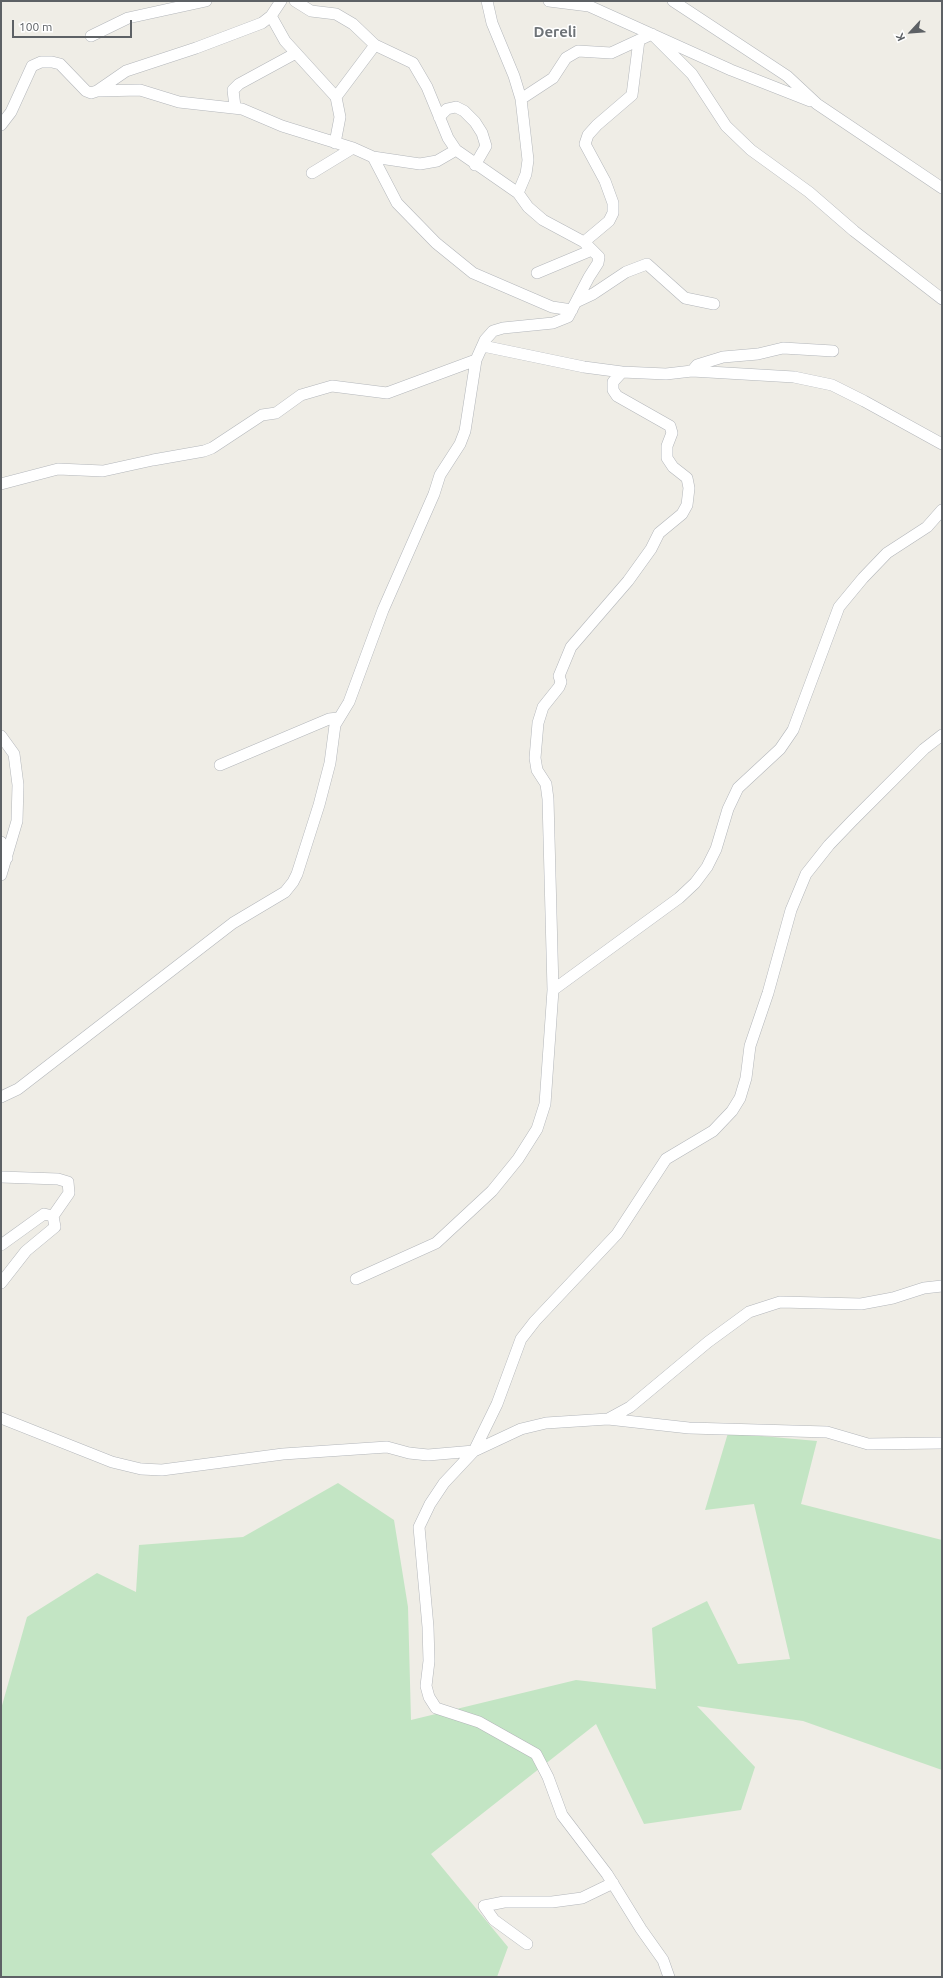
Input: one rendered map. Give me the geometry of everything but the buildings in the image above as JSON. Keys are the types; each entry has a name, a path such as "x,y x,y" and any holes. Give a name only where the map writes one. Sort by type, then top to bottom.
{"street":[{"path":"91,36 128,18 206,1"},
{"path":"1,125 11,112 32,66 41,62 60,64 86,91 91,93 97,91 126,71 262,23 271,16 281,1"},
{"path":"1,1097 18,1089 233,923 285,892 297,874 319,805 330,763 335,725 349,702 383,610 434,494 440,475 460,444 465,431 476,360 486,337 493,331 503,328 553,323 568,317 598,263 599,257 588,246 543,220 528,207 518,193 456,150 448,138 427,87 413,63 374,45 353,24 336,14 311,11 297,1"},
{"path":"487,1 492,23 514,76 521,99 528,160 526,174 518,193"},
{"path":"549,1 589,6 731,70 816,104"},
{"path":"673,1 787,76 816,104 942,188"},
{"path":"271,16 285,41 336,97 340,116 335,142"},
{"path":"521,99 553,78 566,58 578,51 611,53 652,34"},
{"path":"652,34 692,74 726,126 751,150 809,192 854,231 942,299"},
{"path":"537,273 588,246 609,221 613,203 605,181 585,144 588,135 597,125 632,95 639,40"},
{"path":"336,97 374,45"},
{"path":"235,108 232,90 239,84 296,53"},
{"path":"97,91 140,90 179,102 235,108 282,126 353,148 373,157 420,164 437,161 456,150"},
{"path":"439,117 447,109 456,107 464,111 475,122 482,133 486,146 475,164"},
{"path":"312,173 353,148"},
{"path":"373,157 397,203 436,243 473,273 552,307 574,306 626,272 647,264 684,298 714,304"},
{"path":"483,346 584,367 622,372 666,374 692,372 794,377 832,385 864,400 942,444"},
{"path":"692,372 697,365 723,357 758,354 783,348 833,351"},
{"path":"1,484 58,469 103,471 204,451 262,415 276,413 301,395 332,386 387,393 476,360"},
{"path":"356,1278 436,1243 492,1191 518,1159 537,1129 545,1104 552,990 548,800 546,784 537,770 535,758 538,723 543,707 559,687 561,682 559,676 571,647 628,581 651,549 659,532 682,514 687,505 689,488 687,478 673,467 667,458 667,446 672,433 670,426 617,396 613,390 613,382 622,372"},
{"path":"552,990 679,898 695,882 707,867 716,849 728,809 738,788 751,774 766,763 780,749 793,730 839,607 863,578 887,553 927,527 942,510"},
{"path":"220,764 329,719 338,718"},
{"path":"669,1977 663,1960 641,1930 612,1883 562,1815 548,1777 536,1754 479,1722 436,1708 429,1697 426,1686 429,1661 428,1627 419,1527 430,1504 444,1483 474,1451 497,1404 521,1339 535,1320 618,1234 666,1159 713,1130 732,1111 740,1098 746,1078 750,1046 768,992 791,910 806,874 852,821 924,749 942,735"},
{"path":"1,736 14,754 18,785 17,821 1,875"},
{"path":"1,842 7,858"},
{"path":"1,1178 58,1179 68,1182 70,1193 53,1216 55,1227 26,1251 1,1283"},
{"path":"1,1245 44,1214 53,1216"},
{"path":"608,1419 630,1407 708,1342 749,1312 780,1302 861,1304 893,1298 924,1288 942,1286"},
{"path":"1,1418 112,1462 141,1469 162,1470 283,1454 387,1447 409,1453 428,1455 474,1451 521,1429 546,1422 608,1419 689,1428 827,1432 868,1444 942,1443"},
{"path":"527,1944 494,1920 484,1906 504,1902 552,1902 582,1898 612,1883"}],"green space":[{"path":"728,1433 817,1441 801,1504 942,1540 942,1770 803,1721 697,1706 755,1767 741,1810 644,1824 596,1724 431,1854 508,1947 497,1977 1,1977 1,1709 27,1617 97,1573 136,1592 139,1545 243,1537 338,1483 394,1520 408,1607 411,1720 576,1680 656,1689 652,1628 707,1601 738,1664 790,1659 754,1504 705,1510"}],"district":[{"name":"Dereli","path":"555,32"}]}
